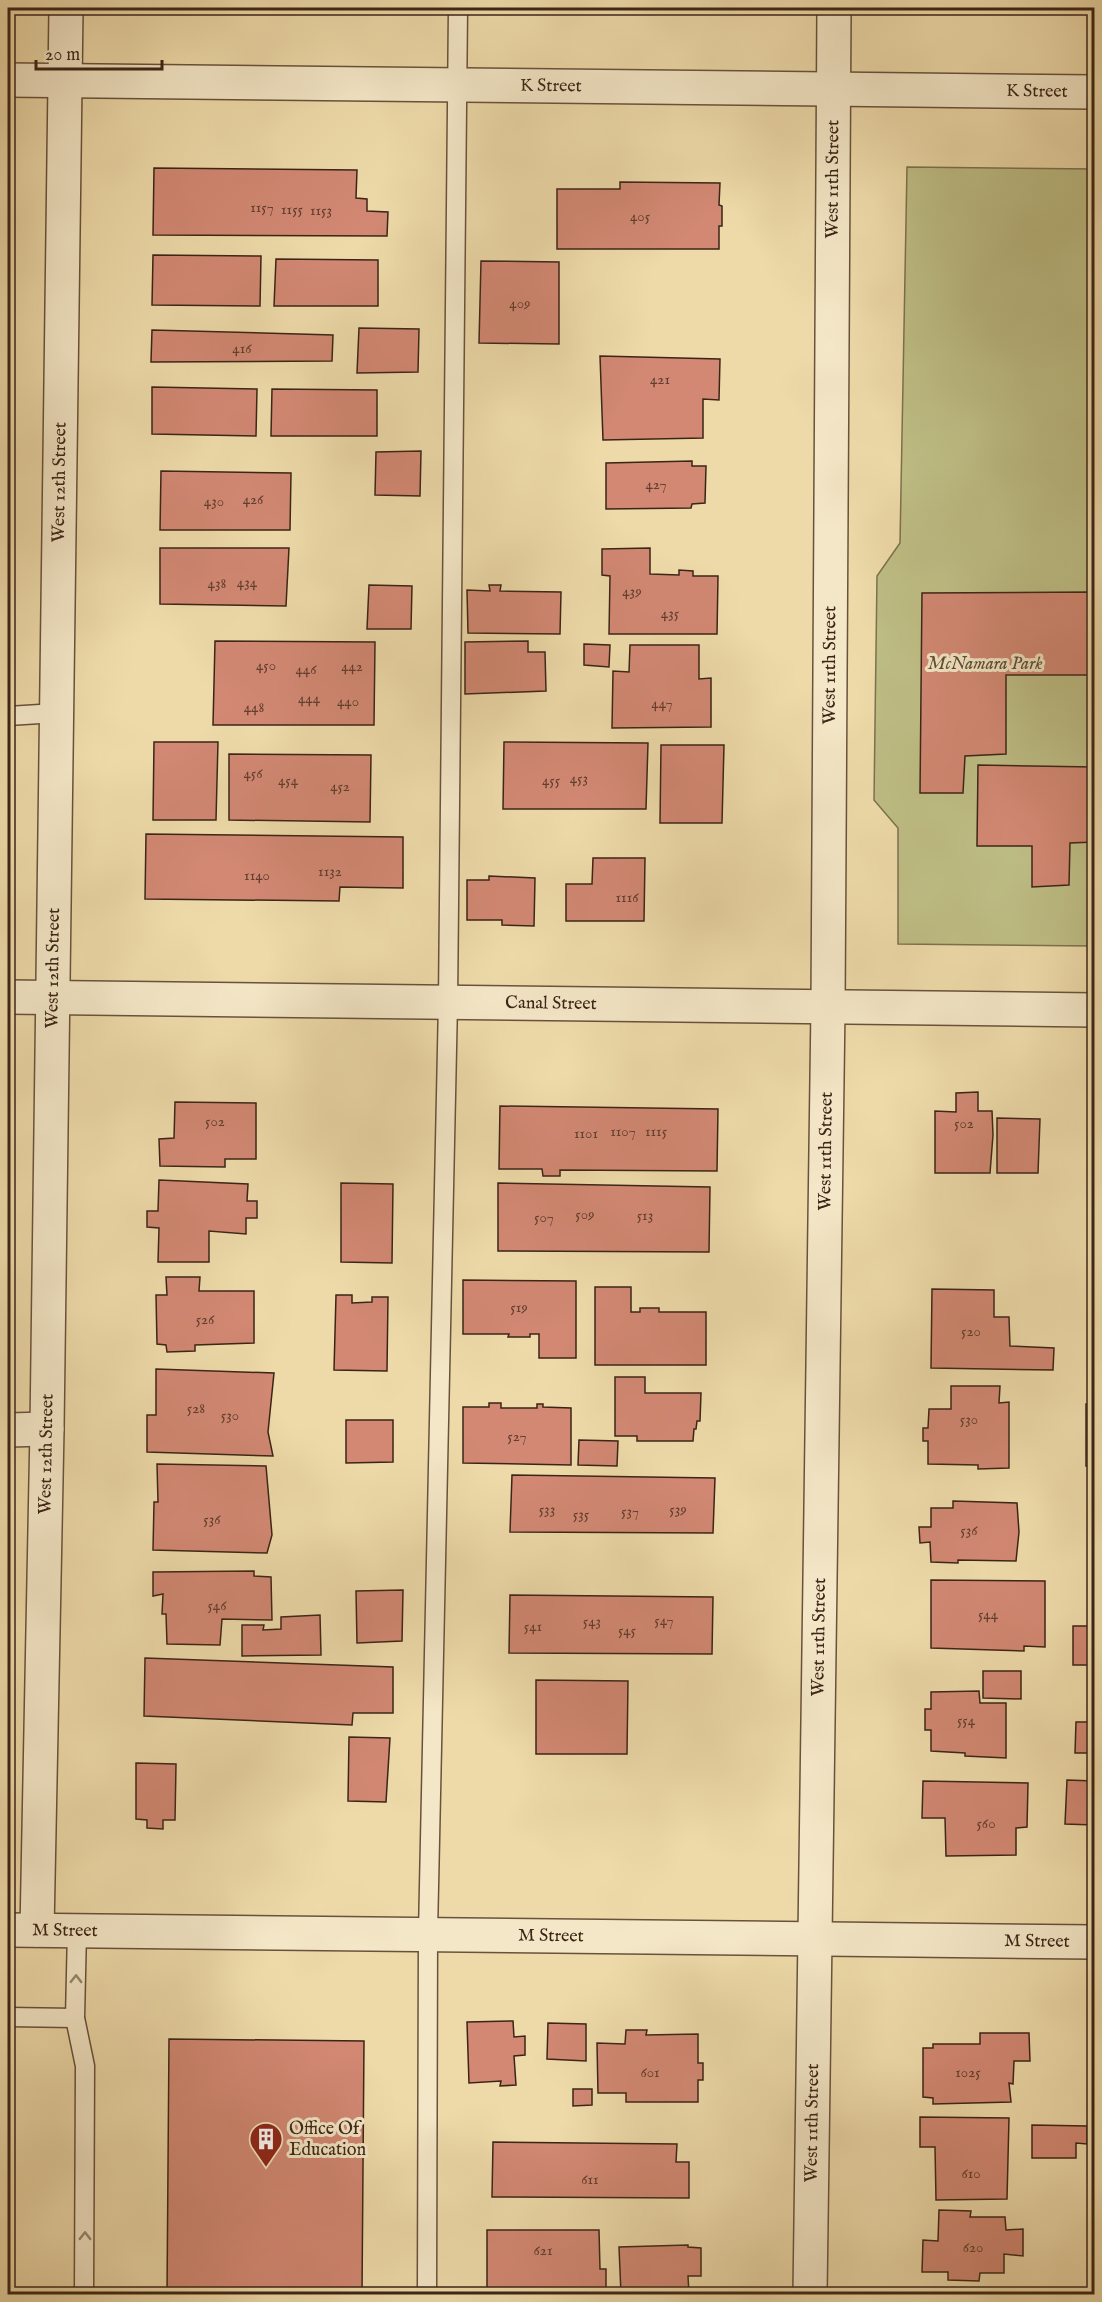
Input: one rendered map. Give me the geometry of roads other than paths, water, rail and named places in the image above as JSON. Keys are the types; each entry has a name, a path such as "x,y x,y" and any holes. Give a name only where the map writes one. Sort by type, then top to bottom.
{"street":[{"name":"West 12th Street","path":"22,1930 46,1429 66,8"},
{"name":"West 11th Street","path":"810,2295 828,1007 834,8"},
{"name":"K Street","path":"8,80 1095,92"},
{"name":"Canal Street","path":"8,997 1095,1010"},
{"path":"8,1430 46,1429"},
{"name":"M Street","path":"22,1930 1095,1942"}],"lane":[{"path":"427,2295 428,1933 448,1002 458,8"},
{"path":"8,716 56,713"},
{"path":"77,1930 75,2018 85,2066 84,2295"},
{"path":"8,2017 75,2018"}],"place":[{"name":"Office Of Education","path":"266,2168"}],"park label":[{"name":"McNamara Park","path":"985,664"}]}
